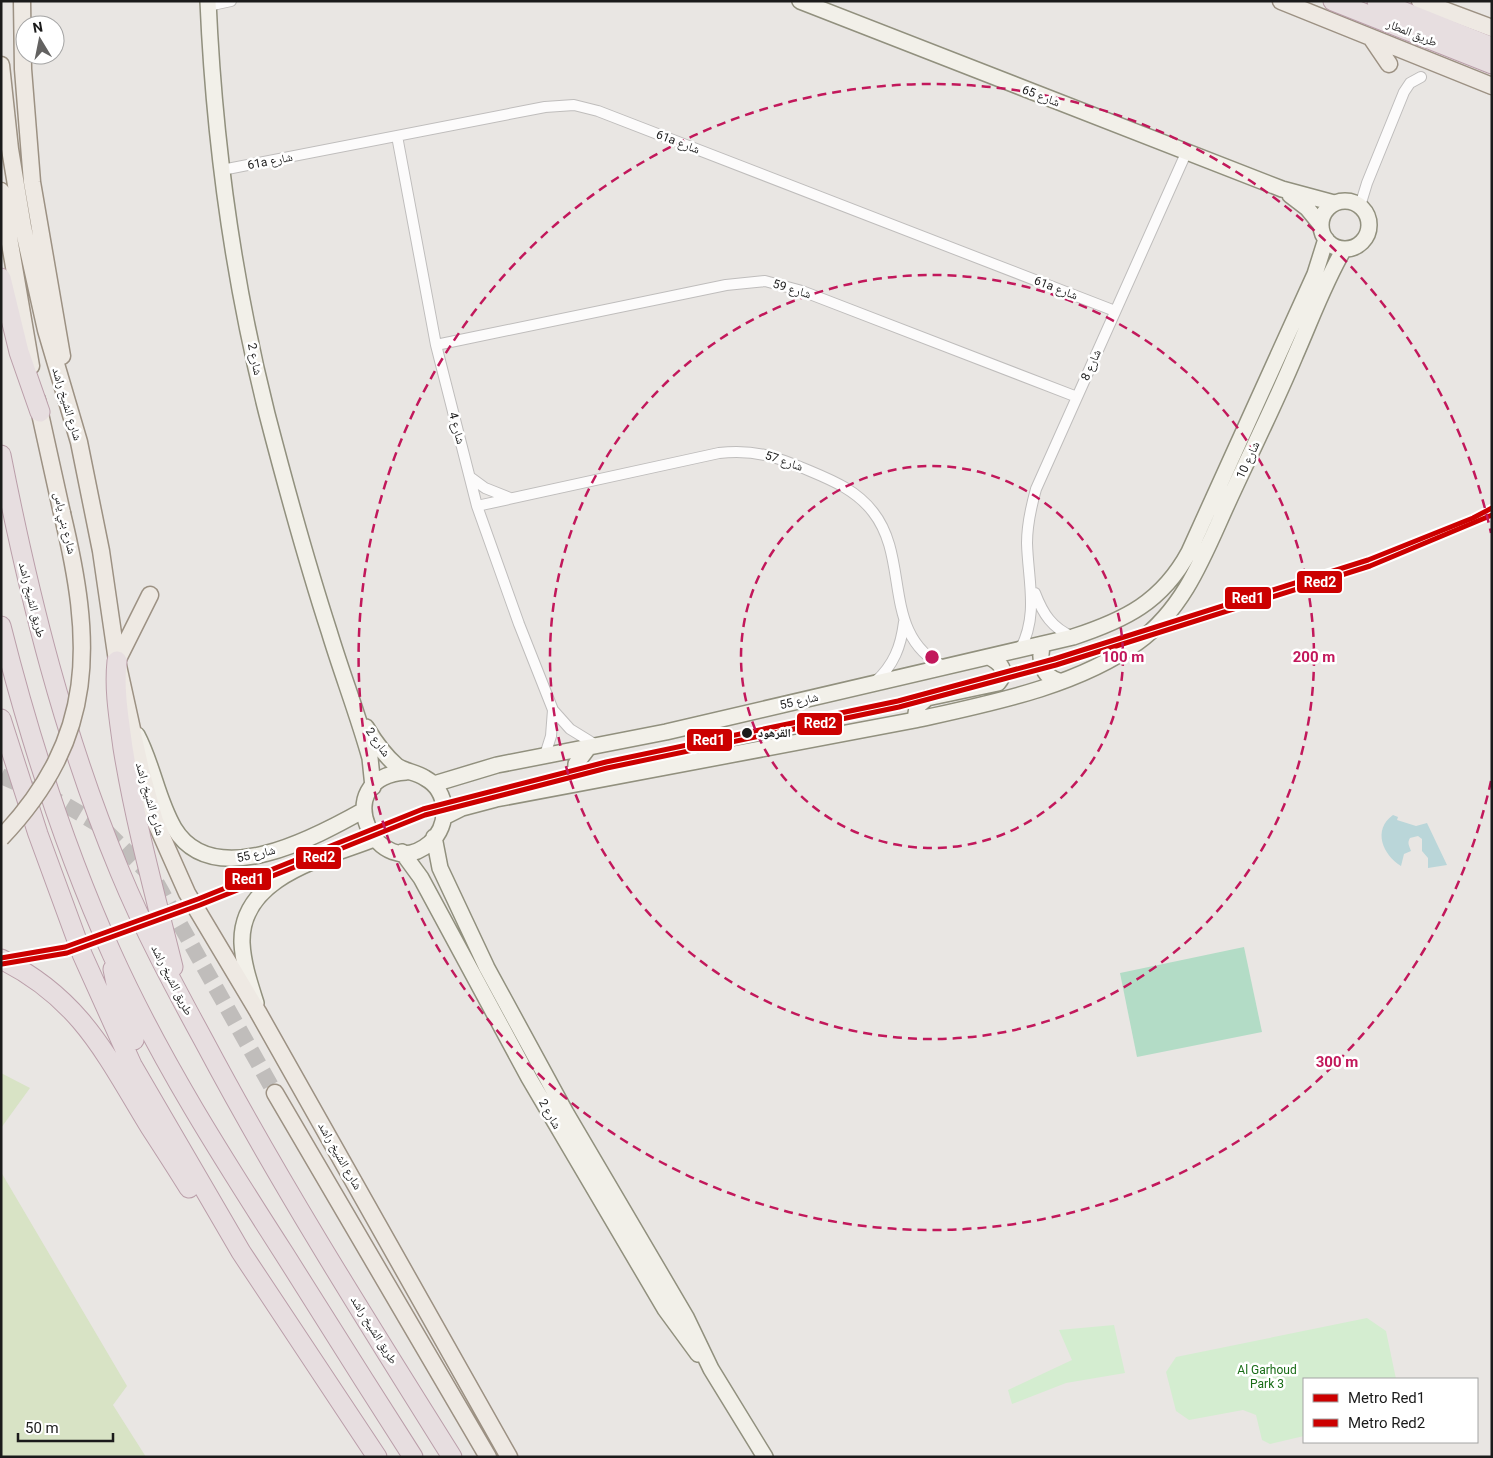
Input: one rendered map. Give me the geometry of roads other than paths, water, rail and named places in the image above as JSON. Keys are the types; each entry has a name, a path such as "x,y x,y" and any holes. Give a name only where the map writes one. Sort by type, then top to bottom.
{"highway":[{"name":"طريق المطار","path":"1333,1 1492,64"},
{"name":"طريق المطار","path":"1377,1 1492,47"},
{"path":"1,278 19,352 40,412"},
{"name":"طريق الشيخ راشد","path":"1,455 34,607 62,709 86,782 124,881 182,1000 275,1171 452,1457"},
{"path":"1,626 42,770 112,952 160,1050 214,1144 413,1457"},
{"path":"118,661 116,700 132,797 182,1000"},
{"path":"1,719 38,834 102,1002 137,1073 241,1252 376,1457"},
{"path":"112,952 114,979 122,1012 182,1137 194,1171"},
{"path":"1,959 46,986 70,1006 90,1030 116,1068 206,1214 227,1240 241,1252"}],"main road":[{"path":"22,1 22,69 32,182 59,331 64,389"},
{"path":"1281,1 1492,86"},
{"path":"1420,1 1492,28"},
{"path":"1372,39 1389,64"},
{"name":"شارع الشيخ راشد","path":"1,65 17,198 40,304 79,442 101,551 118,661 131,724 147,796 164,846 187,893 258,1012 509,1457"},
{"name":"شارع بني ياس","path":"1,191 40,412 73,560 80,604 83,648 79,691 70,734 51,774 27,811 1,838"},
{"path":"118,661 150,595"},
{"path":"275,1093 488,1457"}],"street":[{"path":"208,3 231,1"},
{"name":"شارع 65","path":"800,1 1282,190 1334,203"},
{"name":"شارع 2","path":"208,3 213,99 240,287 267,412 329,631 370,758 373,787"},
{"path":"1364,211 1352,202 1334,203 1325,212 1323,232 1330,244 1344,248 1358,245 1369,229 1364,211 1367,183 1404,92 1410,83 1421,77"},
{"name":"61a شارع","path":"222,170 546,107 574,106 587,108 1115,311"},
{"name":"شارع 4","path":"397,136 436,345 478,506 518,624 553,710 570,729 592,746"},
{"name":"شارع 8","path":"1020,650 1032,619 1032,585 1027,541 1031,505 1042,474 1187,152"},
{"name":"شارع 65","path":"1282,190 1307,208 1323,232"},
{"name":"شارع 10","path":"1157,596 1180,568 1189,552 1315,274 1323,232"},
{"name":"شارع 10","path":"1059,682 1104,663 1125,651 1145,636 1168,615 1193,578 1285,378 1327,280 1344,248"},
{"name":"شارع 59","path":"436,345 726,284 764,281 802,291 1077,397"},
{"name":"شارع 57","path":"478,506 719,454 756,452 790,462 837,482 852,492 873,511 886,536 904,621 914,643 923,653 946,667"},
{"path":"470,477 485,488 511,498"},
{"name":"شارع 8","path":"1032,585 1046,617 1063,632 1073,637"},
{"name":"شارع 55","path":"434,784 497,765 666,732 1073,637 1123,618 1157,596"},
{"name":"شارع 57","path":"872,685 893,662 899,648 904,621"},
{"path":"1043,644 1041,652 1043,668 1053,680 1059,682"},
{"path":"915,720 917,707 927,698 998,683 1004,673 1003,668 1000,663 989,658"},
{"path":"444,817 462,808 496,799 693,760 915,720 982,705 1059,682"},
{"name":"شارع 2","path":"355,707 381,750 406,772"},
{"name":"شارع 4","path":"545,755 551,736 553,710"},
{"name":"شارع 55","path":"131,724 150,764 167,815 175,830 186,843 209,856 232,860 255,856 328,829 364,810"},
{"path":"575,784 576,764 592,746"},
{"path":"406,772 416,774 434,784 442,799 444,817 442,826 423,848 402,852 387,848 374,839 366,825 364,810 366,798 373,787 388,775 406,772"},
{"name":"شارع 2","path":"434,837 440,868 486,968 566,1114 686,1317 711,1369 765,1457"},
{"path":"258,1012 245,963 242,942 245,921 254,901 268,885 287,874 374,839"},
{"name":"شارع 2","path":"402,852 421,878 529,1078 632,1253 676,1325 711,1369"}],"water":[{"path":"1393,815 1398,817 1397,820 1416,826 1427,823 1447,865 1428,868 1428,858 1422,851 1422,839 1418,836 1410,838 1408,843 1411,851 1404,854 1401,866 1389,856 1382,842 1382,835 1383,828"}],"tunnel":[{"path":"1,776 64,804 101,826 155,880 275,1093"}],"metro line":[{"name":"Red1","path":"1,958 65,947 198,899 423,809 606,762 898,701 1054,659 1368,560 1473,518 1492,508"},
{"name":"Red2","path":"2,964 67,953 200,905 425,815 607,768 899,707 1056,665 1370,566 1492,515"}],"place":[{"name":"القرهود","path":"747,733"}],"park label":[{"name":"Al Garhoud Park 3","path":"1267,1377"}]}
